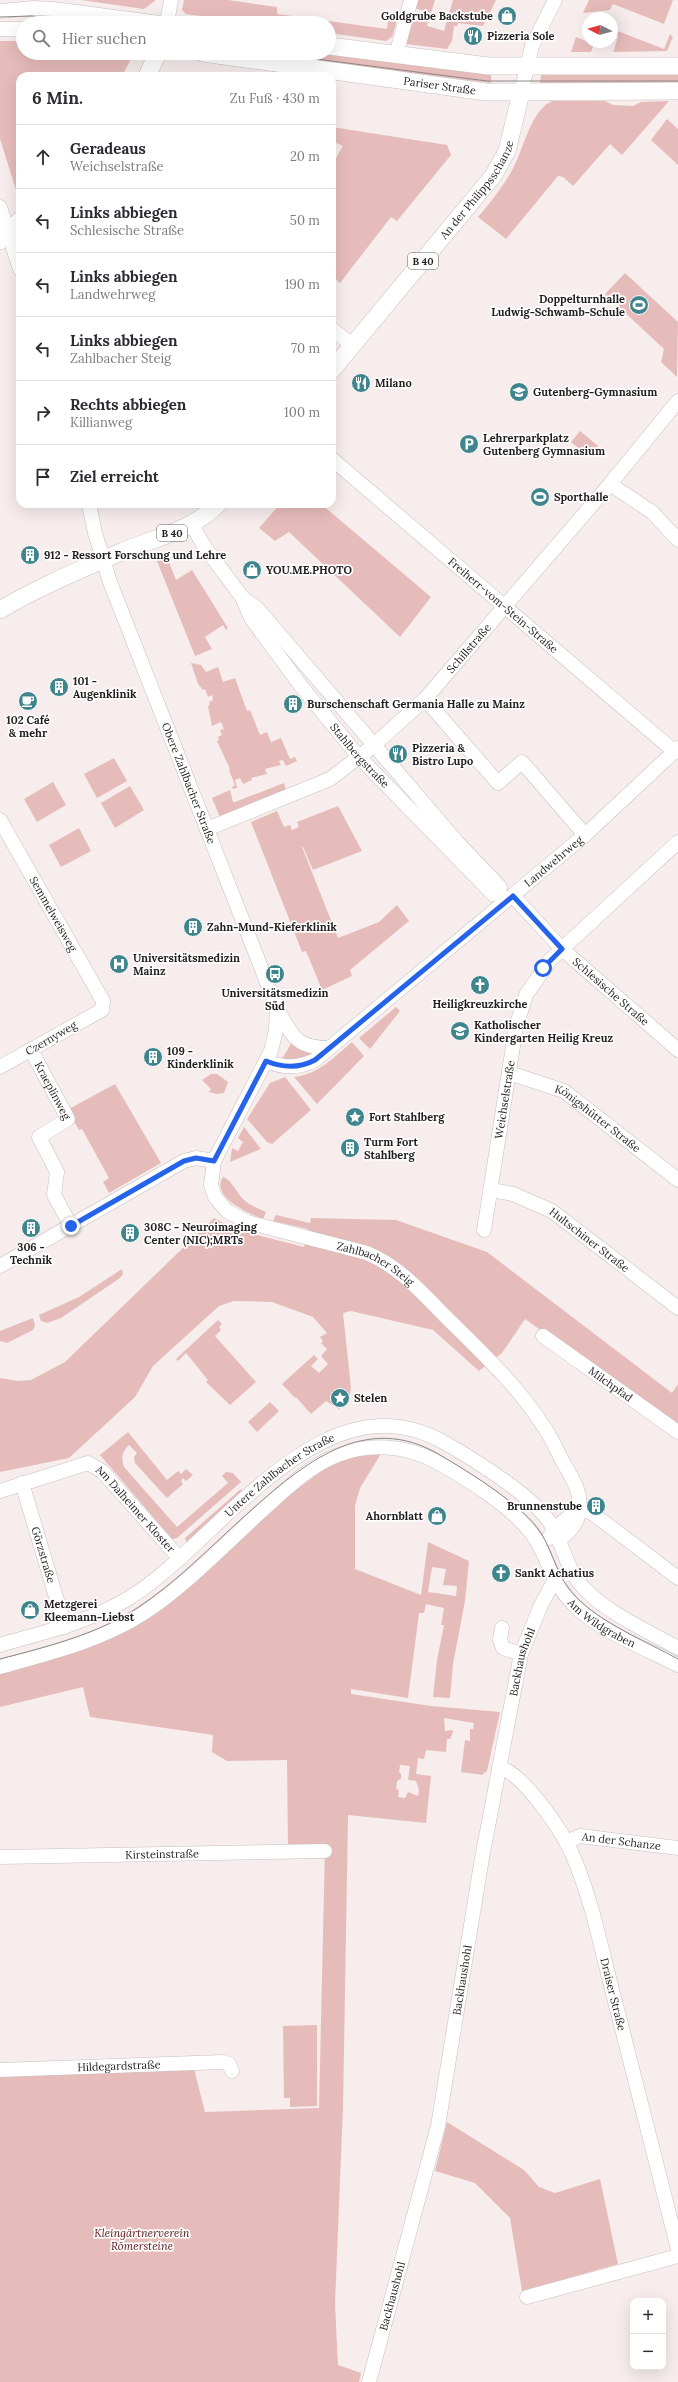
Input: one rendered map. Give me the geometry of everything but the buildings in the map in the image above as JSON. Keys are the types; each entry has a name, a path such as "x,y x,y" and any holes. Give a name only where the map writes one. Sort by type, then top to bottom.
{"main road":[{"path":"336,47 468,64 526,67 678,66"},
{"path":"149,72 155,60"},
{"name":"Pariser Straße","path":"245,60 318,72"},
{"name":"Pariser Straße","path":"336,74 465,89 521,93 678,91"},
{"name":"An der Philippsschanze","path":"336,360 352,345 493,176 507,151 521,93"},
{"path":"4,236 16,224"},
{"name":"B 40","path":"0,610 21,598 120,552 192,525 206,516 214,508"}],"street":[{"path":"168,16 171,0"},
{"path":"396,55 411,0"},
{"name":"An der Philippsschanze","path":"521,93 532,46 555,0"},
{"path":"0,11 34,8 106,16"},
{"path":"0,29 16,29"},
{"path":"0,207 4,236 16,260"},
{"path":"336,332 352,345"},
{"name":"Schillstraße","path":"207,829 330,779 373,746 426,699 610,484 678,401"},
{"name":"Freiherr-vom-Stein-Straße","path":"336,462 676,750"},
{"path":"610,484 652,512 678,540"},
{"name":"Obere Zahlbacher Straße","path":"90,508 103,561 277,1008 273,1044 266,1061"},
{"name":"Stahlbergstraße","path":"192,525 204,546 242,597 251,618 301,686 359,757 493,894 506,896"},
{"name":"Stahlbergstraße","path":"242,597 257,608 373,746 457,842 500,887 506,896"},
{"path":"426,699 498,783 522,762 585,835"},
{"name":"Landwehrweg","path":"266,1061 288,1066 301,1066 315,1060 506,896 585,835 676,750"},
{"name":"Semmelweisweg","path":"0,820 103,1001 102,1010"},
{"name":"Weichselstraße","path":"484,1230 516,1027 526,995 543,968 678,842"},
{"name":"Schlesische Straße","path":"506,896 562,949 675,1042"},
{"path":"277,1008 293,1036 299,1042 309,1047 329,1048"},
{"name":"Czernyweg","path":"0,1067 102,1010"},
{"name":"Kraeplinweg","path":"31,1050 68,1119 39,1137 57,1172 54,1194 71,1226"},
{"name":"Zahlbacher Steig","path":"266,1061 214,1161 211,1185 221,1205 234,1216 263,1227 367,1253 395,1268 490,1361 543,1424 574,1481 580,1508"},
{"name":"Königshütter Straße","path":"509,1073 564,1091 678,1180"},
{"path":"0,1266 184,1161 196,1158 214,1161"},
{"name":"Hultschiner Straße","path":"491,1190 520,1196 552,1211 678,1308"},
{"name":"Milchpfad","path":"543,1336 678,1432"},
{"name":"Untere Zahlbacher Straße","path":"0,1645 65,1627 96,1615 130,1598 180,1559 271,1475 292,1460 322,1441 335,1436 372,1428 388,1427 415,1431 445,1443 532,1502 554,1536"},
{"name":"Untere Zahlbacher Straße","path":"0,1667 57,1651 93,1638 138,1616 175,1590 281,1493 309,1470 337,1455 355,1450 386,1447 420,1454 458,1475 511,1512 525,1525 536,1539 546,1560"},
{"name":"Am Dalheimer Kloster","path":"22,1483 88,1464 102,1471 180,1559"},
{"path":"0,1491 22,1483"},
{"name":"Görzstraße","path":"22,1483 65,1627"},
{"path":"546,1560 554,1536 580,1508 592,1513 678,1578"},
{"path":"525,1525 554,1536"},
{"name":"Am Wildgraben","path":"554,1536 573,1573 583,1587 600,1602 678,1648"},
{"name":"Am Wildgraben","path":"546,1560 555,1580 567,1598 587,1616 678,1665"},
{"path":"555,1580 565,1574 573,1573"},
{"name":"Backhaushohl","path":"369,2382 438,2126 499,1767 521,1654 541,1605 555,1580"},
{"path":"502,1628 500,1640 503,1648 521,1654"},
{"name":"Draiser Straße","path":"499,1767 518,1777 566,1842 578,1869 595,1928 678,2249"},
{"name":"An der Schanze","path":"566,1842 580,1836 678,1848"},
{"name":"Kirsteinstraße","path":"0,1857 325,1851"},
{"name":"Hildegardstraße","path":"0,2070 223,2062 229,2064 232,2071"},
{"path":"527,2297 678,2256"}],"green space":[{"path":"81,0 156,0 144,9"},
{"path":"184,0 228,0 277,7 277,14 292,16 201,16 186,14 182,10"},
{"path":"417,0 435,0 431,13 414,8"},
{"path":"453,0 496,0 483,26 458,23 457,26 454,26 452,41 447,49 406,44 413,13 424,16 425,13 430,14 427,26 444,31"},
{"path":"589,0 673,0 664,24 613,4 610,10 583,12"},
{"path":"389,13 398,17 392,37 386,41 336,34 336,22 387,29"},
{"path":"618,31 664,49 670,34 673,37 667,51 613,52 614,48 618,48"},
{"path":"576,37 582,39 582,48 592,48 591,52 571,52"},
{"path":"0,41 16,41 16,60 130,60 124,72 16,72 16,190 0,139"},
{"path":"336,54 491,75 491,83 299,60 336,60"},
{"path":"678,71 678,85 540,84 541,74"},
{"path":"552,101 605,101 613,105 633,106 641,102 669,101 622,155 610,144 573,186 563,177 558,176 506,239 478,217 496,195 511,172 538,114 544,106"},
{"path":"667,119 678,129 678,165 651,140"},
{"path":"336,128 447,145 451,155 397,221 391,217 340,283 336,280 336,158 343,146 336,143"},
{"name":"Doppelturnhalle Ludwig-Schwamb-Schule","path":"625,273 678,322 677,377 661,362 664,349 605,294"},
{"path":"580,431 598,446 589,457 571,442"},
{"path":"276,508 326,508 431,597 400,637 289,532 275,541 259,528"},
{"path":"165,552 176,580 192,570 228,628 226,630 223,625 205,637 212,649 195,656 155,556"},
{"path":"191,663 201,665 206,672 218,667 223,682 235,678 247,711 250,710 260,735 267,732 271,742 281,738 290,759 295,757 297,761 286,766 283,760 279,761 281,765 265,769 267,774 251,778 252,780 243,784 240,778 235,780 237,788 233,789 232,787 235,785 229,770 230,769 217,741 219,740 218,737 222,735 220,730 224,729 221,722 212,726 208,706 210,705 209,702 213,700 212,695 208,697 205,689 203,690 198,684"},
{"path":"114,758 127,781 97,798 84,774"},
{"path":"53,782 66,805 37,822 24,799"},
{"path":"284,783 286,790 221,816 219,815 212,798 230,790 233,802 235,802"},
{"path":"130,786 144,810 115,828 101,803"},
{"path":"338,806 362,851 313,870 302,847 338,938 379,922 397,905 409,921 350,970 352,976 322,990 306,951 302,952 251,822 277,811 284,827 290,825 292,830 299,827 297,822"},
{"path":"79,828 91,851 61,867 49,845"},
{"path":"396,1007 400,1011 370,1049 359,1038"},
{"path":"292,1042 313,1054 297,1061 282,1059"},
{"path":"352,1042 364,1056 317,1104 294,1077 303,1076 318,1069"},
{"path":"211,1074 217,1074 228,1082 224,1093 217,1094 209,1092 211,1089 202,1080"},
{"path":"285,1077 311,1110 272,1144 267,1142 247,1119 270,1083"},
{"path":"115,1084 161,1163 109,1193 103,1182 109,1178 82,1129 79,1130 67,1110"},
{"path":"244,1127 261,1149 230,1162 232,1148 238,1151 243,1142 238,1138"},
{"path":"223,1177 234,1186 245,1201 266,1212 263,1219 241,1209 227,1198 222,1191 220,1184"},
{"path":"276,1215 310,1223 311,1218 396,1220 487,1252 672,1393 678,1384 678,1428 525,1319 502,1353 479,1371 433,1330 351,1311 343,1313 351,1388 349,1400 339,1409 326,1401 311,1414 282,1384 314,1355 318,1359 311,1366 319,1373 328,1364 321,1356 327,1349 321,1343 323,1341 320,1337 327,1333 313,1317 272,1302 234,1301 219,1306 153,1366 135,1397 69,1458 0,1472 0,1378 18,1381 31,1380 65,1362 214,1218 234,1229 304,1247 308,1229 273,1221"},
{"path":"122,1269 123,1274 120,1278 61,1318 47,1323 41,1321 39,1315 79,1297"},
{"path":"33,1318 35,1325 33,1330 7,1343 0,1341 0,1331"},
{"path":"218,1320 222,1324 219,1327 221,1330 215,1336 256,1382 230,1405 206,1382 208,1380 186,1353 178,1361 176,1359"},
{"path":"270,1402 279,1411 257,1432 248,1422"},
{"path":"128,1432 167,1480 178,1471 181,1474 186,1469 193,1475 186,1481 183,1478 181,1481 183,1484 167,1498 135,1463 134,1457 137,1453 129,1445 122,1458 124,1467 177,1527 228,1483 222,1476 226,1472 233,1473 241,1482 177,1538 172,1539 100,1455"},
{"name":"Kleingärtnerverein Römersteine","path":"382,1452 360,1488 355,1506 355,1569 421,1595 428,1542 469,1561 465,1601 453,1664 450,1698 433,1697 437,1660 444,1625 441,1625 444,1608 426,1604 424,1613 419,1613 408,1698 351,1689 351,1694 431,1706 500,1712 487,1771 482,1775 461,1772 465,1740 470,1741 470,1729 473,1729 474,1723 444,1718 445,1731 452,1730 453,1732 450,1739 447,1739 446,1752 426,1750 424,1759 418,1758 416,1774 431,1776 426,1823 348,1815 343,2107 335,2304 338,2365 361,2373 359,2382 0,2382 0,2074 194,2069 205,2112 319,2108 325,1846 288,1846 287,1760 227,1761 212,1752 213,1735 90,1717 83,1687 0,1707 0,1673 131,1628 285,1498 341,1459 362,1454","holes":["432,1567 446,1569 443,1585 457,1586 456,1596 428,1592","400,1765 410,1766 408,1780 416,1781 419,1790 418,1796 408,1792 405,1798 398,1797 399,1791 396,1788 397,1781 401,1779 401,1774 399,1772"]},
{"path":"241,1489 243,1496 188,1545 185,1538"},
{"path":"317,2025 317,2106 290,2107 290,2098 284,2098 283,2026"},
{"path":"447,2122 524,2170 539,2187 555,2193 600,2179 618,2264 522,2291 510,2218 475,2183 435,2171"}],"tram line":[{"path":"0,17 16,16"},
{"path":"324,60 487,81 678,81"},
{"path":"0,1659 35,1650 88,1633 105,1626 137,1608 166,1587 290,1477 336,1449 361,1441 386,1438 412,1443 440,1455 495,1490 522,1512 541,1533 564,1582 575,1596 597,1615 610,1623 678,1659"}],"place":[{"name":"Goldgrube Backstube","path":"507,16"},
{"name":"Pizzeria Sole","path":"473,36"},
{"name":"Doppelturnhalle Ludwig-Schwamb-Schule","path":"639,305"},
{"name":"Milano","path":"361,383"},
{"name":"Gutenberg-Gymnasium","path":"519,392"},
{"name":"Lehrerparkplatz Gutenberg Gymnasium","path":"469,444"},
{"name":"Sporthalle","path":"540,497"},
{"name":"912 - Ressort Forschung und Lehre","path":"30,555"},
{"name":"YOU.ME.PHOTO","path":"252,570"},
{"name":"101 - Augenklinik","path":"59,687"},
{"name":"102 Café & mehr","path":"28,701"},
{"name":"Burschenschaft Germania Halle zu Mainz","path":"293,704"},
{"name":"Pizzeria & Bistro Lupo","path":"398,754"},
{"name":"Zahn-Mund-Kieferklinik","path":"193,927"},
{"name":"Universitätsmedizin Mainz","path":"119,964"},
{"name":"Universitätsmedizin Süd","path":"275,974"},
{"name":"Heiligkreuzkirche","path":"480,985"},
{"name":"Katholischer Kindergarten Heilig Kreuz","path":"460,1031"},
{"name":"109 - Kinderklinik","path":"153,1057"},
{"name":"Fort Stahlberg","path":"355,1117"},
{"name":"Turm Fort Stahlberg","path":"350,1148"},
{"name":"306 - Technik","path":"31,1228"},
{"name":"308C - Neuroimaging Center (NIC);MRTs","path":"130,1233"},
{"name":"Stelen","path":"340,1398"},
{"name":"Brunnenstube","path":"596,1506"},
{"name":"Ahornblatt","path":"437,1516"},
{"name":"Sankt Achatius","path":"501,1573"},
{"name":"Metzgerei Kleemann-Liebst","path":"30,1610"}],"route":[{"path":"71,1226 184,1161 196,1158 208,1158 214,1161 224,1139 266,1061 288,1066 301,1066 315,1060 513,896 562,949 543,968"}]}
